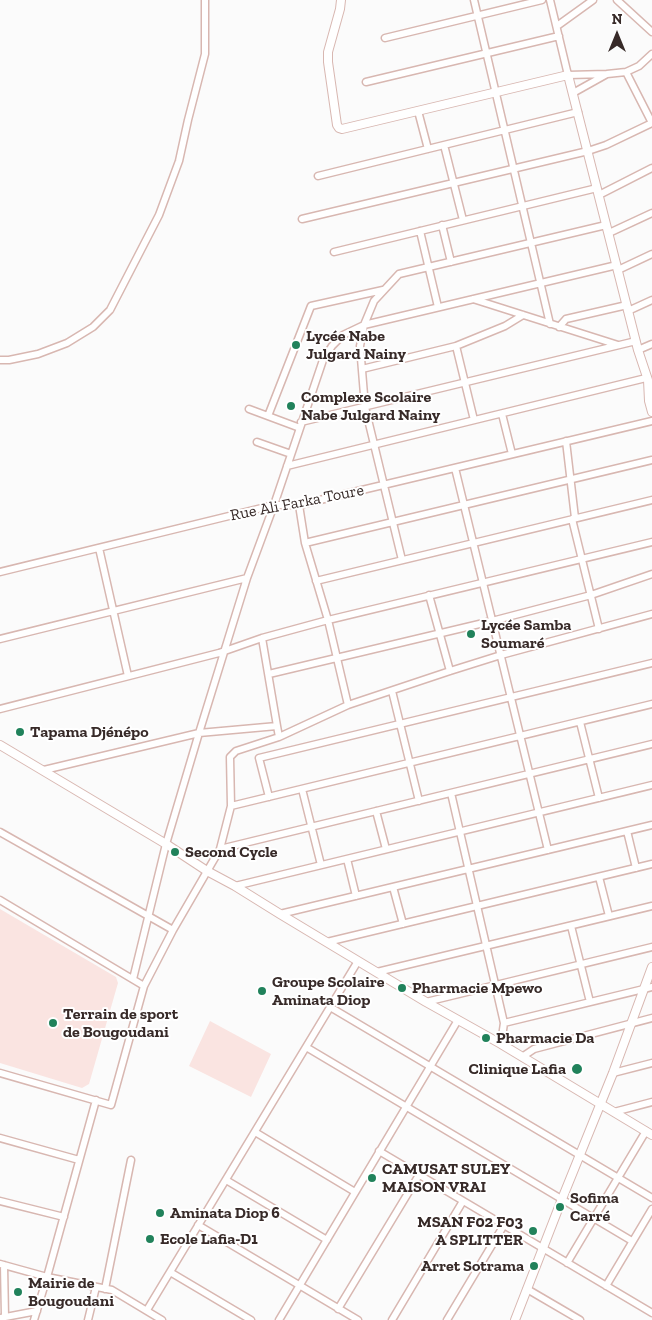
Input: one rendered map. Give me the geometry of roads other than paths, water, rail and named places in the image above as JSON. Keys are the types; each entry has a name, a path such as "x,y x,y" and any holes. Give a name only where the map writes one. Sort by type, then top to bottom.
{"street":[{"path":"0,360 38,354 67,343 93,327 110,310 159,214 179,161 205,54 205,0"},
{"path":"340,0 340,9 328,52 328,62 337,125 342,129 568,75 626,72 639,66 652,54"},
{"path":"474,0 550,324"},
{"path":"385,38 542,0"},
{"path":"550,0 638,350 649,380 651,406"},
{"path":"557,26 592,0"},
{"path":"617,0 652,32"},
{"path":"366,82 559,36"},
{"path":"302,219 588,151 606,145 652,123 626,72"},
{"path":"573,93 607,74"},
{"path":"418,111 428,149"},
{"path":"318,176 578,112"},
{"path":"444,145 463,220"},
{"path":"334,252 523,206 598,192 652,168"},
{"path":"609,233 652,213"},
{"path":"402,560 365,407 360,346 364,324 374,301 399,274 606,224"},
{"path":"442,225 451,262"},
{"path":"420,231 438,307"},
{"path":"133,979 166,844 224,651 247,578 323,360 332,346 344,335 364,324 541,283 617,268 652,254"},
{"path":"268,416 311,306 384,290"},
{"path":"472,299 619,345"},
{"path":"559,326 566,319 628,308 652,300"},
{"path":"362,369 456,346 506,326 523,315"},
{"path":"249,409 300,425 365,407 636,341"},
{"path":"638,350 652,344"},
{"path":"456,346 474,420"},
{"path":"287,466 474,420 649,380"},
{"path":"651,406 649,397 652,392"},
{"path":"502,414 512,454"},
{"name":"Rue Ali Farka Toure","path":"0,572 274,505 299,505 652,421"},
{"path":"566,441 573,519 599,629"},
{"path":"257,442 291,454"},
{"path":"305,543 652,460"},
{"path":"455,468 548,850"},
{"path":"316,581 651,502"},
{"path":"299,505 305,543 328,620 348,705"},
{"path":"0,709 224,651 262,638 328,620 652,542"},
{"path":"99,548 128,676"},
{"path":"269,674 492,621 591,595 652,574"},
{"path":"0,639 247,578"},
{"path":"429,595 450,671"},
{"path":"0,1073 111,1105 144,986 173,930 220,849 231,806 230,757 236,751 278,737 348,705 392,690 501,655 652,614"},
{"path":"262,638 278,737"},
{"path":"268,797 259,758 652,663"},
{"path":"392,690 419,801"},
{"path":"231,806 652,704"},
{"path":"580,722 599,798"},
{"path":"44,770 199,732 277,726"},
{"path":"220,849 652,744"},
{"path":"0,745 426,1002 501,1044 649,1133 618,1178 567,1263"},
{"path":"235,886 652,785"},
{"path":"302,789 321,865"},
{"path":"451,793 504,1022 501,1044"},
{"path":"376,811 386,849"},
{"path":"280,914 652,824"},
{"path":"627,830 636,868"},
{"path":"0,832 173,930"},
{"path":"347,859 356,896"},
{"path":"327,942 652,864"},
{"path":"599,877 609,916"},
{"path":"393,887 402,924"},
{"path":"0,900 144,986"},
{"path":"378,972 652,906"},
{"path":"571,926 590,1002"},
{"path":"426,1002 652,947"},
{"path":"147,1310 358,961"},
{"path":"515,1320 631,1023 648,988 652,967"},
{"path":"504,1022 648,988"},
{"path":"330,1007 652,1198"},
{"path":"522,1057 534,1049 652,1018"},
{"path":"279,1320 458,1020"},
{"path":"306,1047 632,1241"},
{"path":"613,1073 652,1063"},
{"path":"34,1320 96,1100"},
{"path":"614,1112 652,1102"},
{"path":"255,1132 355,1192"},
{"path":"0,1138 80,1160"},
{"path":"379,1151 652,1314"},
{"path":"105,1289 131,1160"},
{"path":"338,1309 419,1175"},
{"path":"226,1180 327,1240"},
{"path":"0,1200 64,1218"},
{"path":"392,1320 463,1201"},
{"path":"606,1286 652,1209"},
{"path":"198,1225 358,1320"},
{"path":"449,1319 504,1225"},
{"path":"37,1311 2,1317 2,1265 47,1277 112,1290 147,1310 154,1318 162,1320"},
{"path":"170,1272 251,1320"},
{"path":"88,1320 96,1287"},
{"path":"527,1289 580,1320"}],"place":[{"name":"Lycée Nabe Julgard Nainy","path":"296,345"},
{"name":"Complexe Scolaire Nabe Julgard Nainy","path":"291,406"},
{"name":"Lycée Samba Soumaré","path":"471,634"},
{"name":"Tapama Djénépo","path":"20,732"},
{"name":"Second Cycle","path":"175,852"},
{"name":"Pharmacie Mpewo","path":"402,988"},
{"name":"Groupe Scolaire Aminata Diop","path":"262,991"},
{"name":"Terrain de sport de Bougoudani","path":"53,1023"},
{"name":"Pharmacie Da","path":"486,1038"},
{"name":"Clinique Lafia","path":"577,1069"},
{"name":"CAMUSAT SULEY MAISON VRAI","path":"372,1178"},
{"name":"Sofima Carré","path":"560,1207"},
{"name":"Aminata Diop 6","path":"160,1213"},
{"name":"MSAN F02 F03 A SPLITTER","path":"533,1231"},
{"name":"Ecole Lafia-D1","path":"150,1239"},
{"name":"Arret Sotrama","path":"534,1266"},
{"name":"Mairie de Bougoudani","path":"18,1292"}]}
